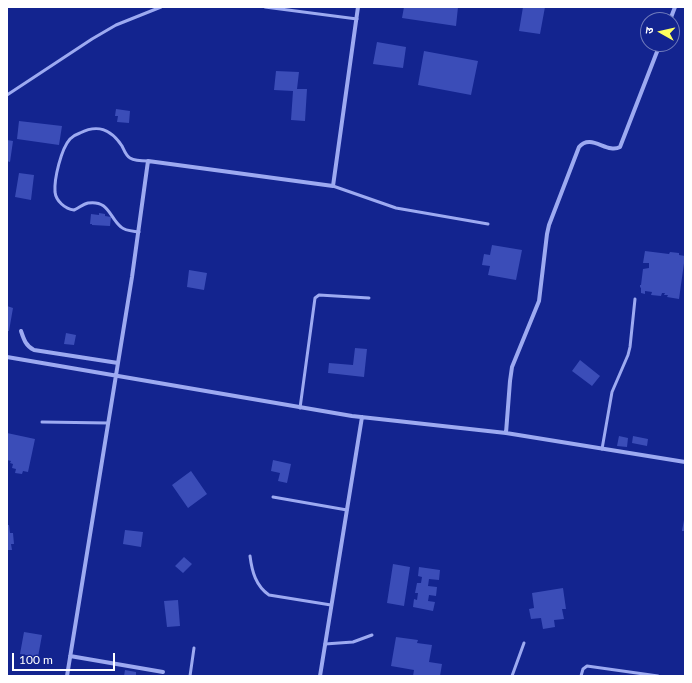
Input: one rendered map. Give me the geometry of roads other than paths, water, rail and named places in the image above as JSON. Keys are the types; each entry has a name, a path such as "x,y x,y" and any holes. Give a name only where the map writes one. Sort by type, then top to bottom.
{"street":[{"path":"67,676 139,232 148,161 333,186 358,7"},
{"path":"506,433 512,367 538,301 549,226 579,148 582,144 588,142 614,148 620,146 657,52"},
{"path":"21,331 26,343 34,350 118,363"},
{"path":"7,357 300,408 362,417 506,433 685,462"},
{"path":"320,676 362,417"},
{"path":"70,656 163,672"}],"lane":[{"path":"7,95 116,25 161,7"},
{"path":"265,7 357,19"},
{"path":"139,232 126,230 120,227 107,208 101,204 89,203 74,210 64,206 56,197 56,181 59,163 65,146 71,138 80,132 88,130 102,129 110,132 115,136 128,156 133,159 148,161"},
{"path":"333,186 396,208 488,224"},
{"path":"300,408 315,298 319,295 369,298"},
{"path":"602,449 612,392 630,347 635,299"},
{"path":"42,422 108,423"},
{"path":"273,497 347,510"},
{"path":"250,556 255,579 269,595 331,605"},
{"path":"325,644 353,642 372,635"},
{"path":"512,676 524,643"},
{"path":"190,676 194,648"},
{"path":"581,676 583,669 587,666 658,676"}]}
